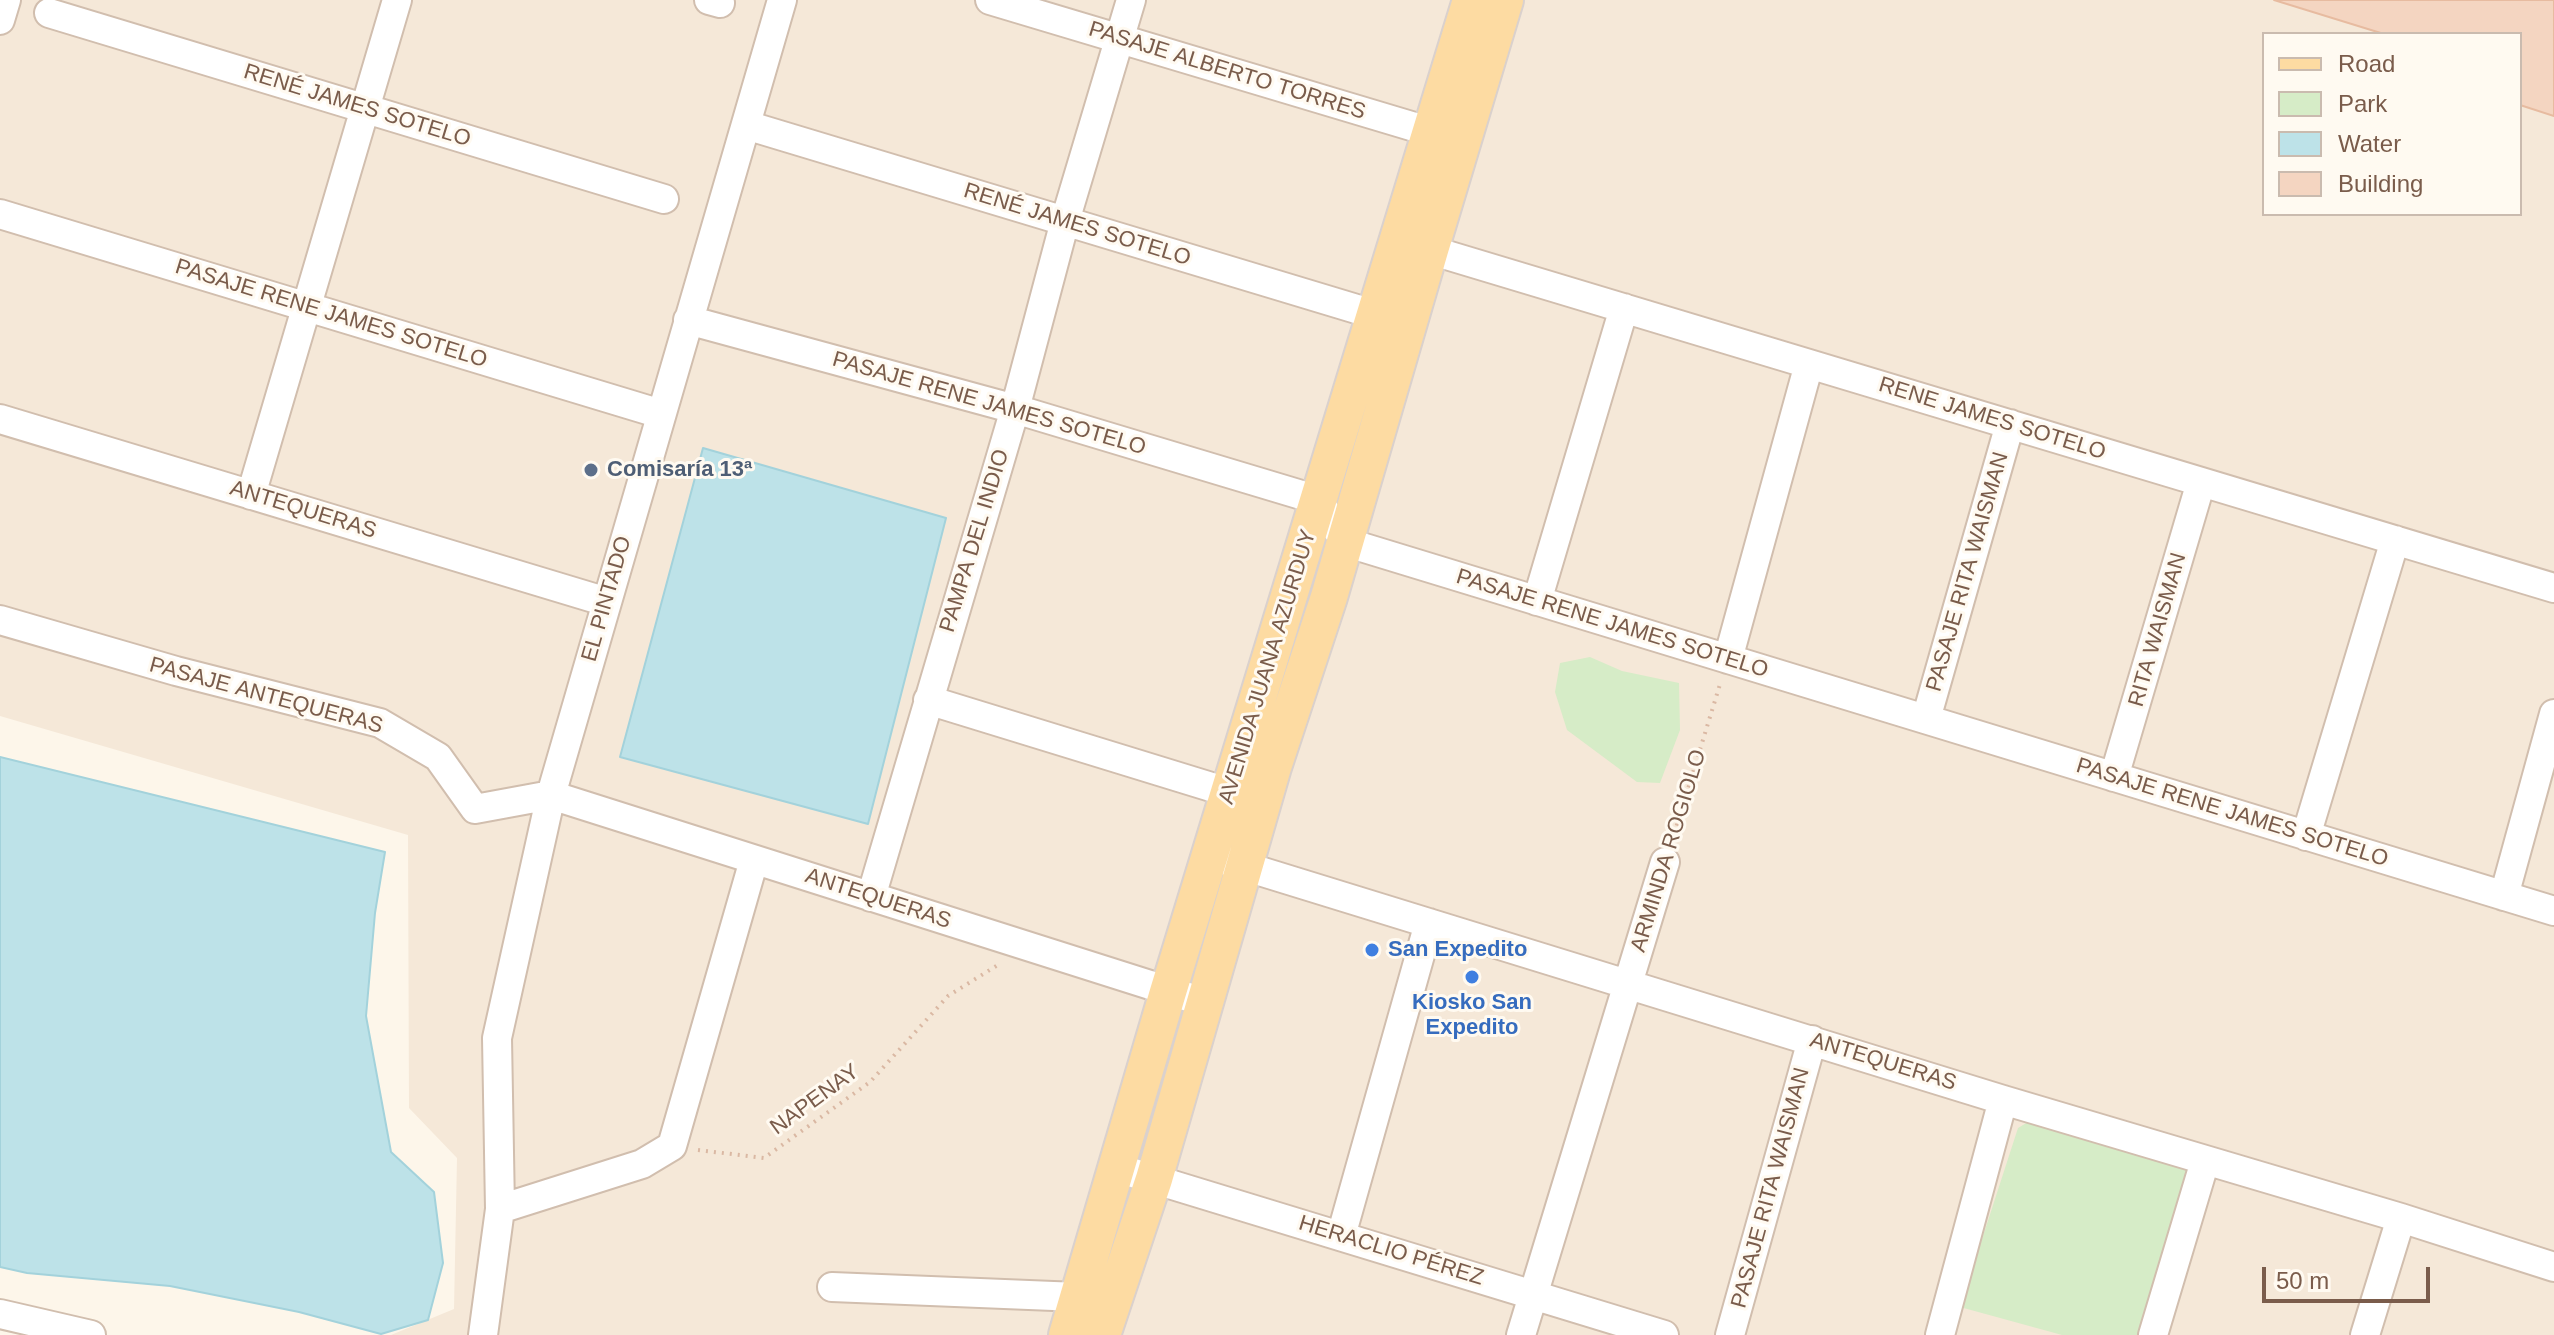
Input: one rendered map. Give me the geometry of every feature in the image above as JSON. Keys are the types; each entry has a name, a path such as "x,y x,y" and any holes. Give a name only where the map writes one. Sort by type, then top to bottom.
{"main road":[{"name":"AVENIDA JUANA AZURDUY","path":"1247,798 1345,542 1409,325 1430,250 1471,0"},
{"name":"AVENIDA JUANA AZURDUY","path":"1096,1313 1117,1168 1168,992 1228,861 1247,798 1318,500 1374,315 1505,0"},
{"name":"AVENIDA JUANA AZURDUY","path":"1067,1335 1096,1313 1154,1179 1206,1001 1228,861"}],"street":[{"path":"0,20 6,0"},
{"path":"251,495 397,0"},
{"name":"EL PINTADO","path":"483,1335 500,1209 497,1038 551,795 782,0"},
{"name":"PASAJE ALBERTO TORRES","path":"990,0 1447,136"},
{"name":"PAMPA DEL INDIO","path":"871,897 1015,409 1065,221 1131,0"},
{"name":"RENÉ JAMES SOTELO","path":"49,13 664,199"},
{"name":"RENÉ JAMES SOTELO","path":"746,125 1409,325"},
{"name":"PASAJE RENE JAMES SOTELO","path":"0,214 661,414"},
{"name":"RENE JAMES SOTELO","path":"1430,250 2554,588"},
{"path":"1537,601 1624,308"},
{"name":"PASAJE RENE JAMES SOTELO","path":"688,320 1015,409 1318,500"},
{"path":"1728,659 1809,364"},
{"name":"ANTEQUERAS","path":"0,419 607,602"},
{"name":"PASAJE RITA WAISMAN","path":"1926,719 2010,424"},
{"name":"RITA WAISMAN","path":"2114,777 2201,482"},
{"path":"1318,500 1345,542"},
{"path":"2306,836 2395,540"},
{"name":"PASAJE RENE JAMES SOTELO","path":"1345,542 2554,911"},
{"name":"PASAJE ANTEQUERAS","path":"0,620 176,671 380,723 438,757 475,809 551,795"},
{"path":"928,700 1247,798"},
{"path":"2504,896 2554,714"},
{"name":"ANTEQUERAS","path":"551,795 1168,992 1206,1001"},
{"path":"500,1209 642,1164 672,1146 754,860"},
{"name":"ANTEQUERAS","path":"1228,861 2554,1267"},
{"name":"ARMINDA ROGIOLO","path":"1521,1335 1665,862"},
{"path":"1341,1236 1429,923"},
{"name":"PASAJE RITA WAISMAN","path":"1730,1335 1812,1040"},
{"path":"1940,1335 2003,1100"},
{"path":"2153,1335 2205,1161"},
{"name":"HERACLIO PÉREZ","path":"1117,1168 1664,1335"},
{"path":"2365,1335 2401,1218"},
{"path":"832,1287 1096,1313"},
{"path":"0,1314 91,1335"}],"path":[{"name":"ARMINDA ROGIOLO","path":"1665,862 1728,659"},
{"name":"NAPENAY","path":"672,1146 764,1158 870,1082 948,996 1027,947"}],"shaded area":[{"path":"0,0 2554,0 2554,1335 391,1335 454,1309 457,1158 409,1108 408,835 0,716"}],"green space":[{"path":"1590,657 1622,671 1679,683 1680,730 1660,783 1637,782 1567,730 1555,692 1560,663"},
{"path":"2028,1122 2184,1164 2191,1179 2143,1335 2062,1335 1960,1307 2018,1128"}],"water":[{"path":"703,448 946,518 868,824 620,757"},
{"path":"0,757 385,852 375,913 366,1016 391,1152 434,1192 443,1263 428,1320 381,1334 299,1312 170,1286 27,1273 0,1267"}],"building":[{"path":"2274,0 2554,0 2554,116 2522,106 2522,32 2378,32"}],"place":[{"name":"Comisaría 13ª","path":"591,470"},
{"name":"San Expedito","path":"1372,950"},
{"name":"Kiosko San Expedito","path":"1472,977"}]}
